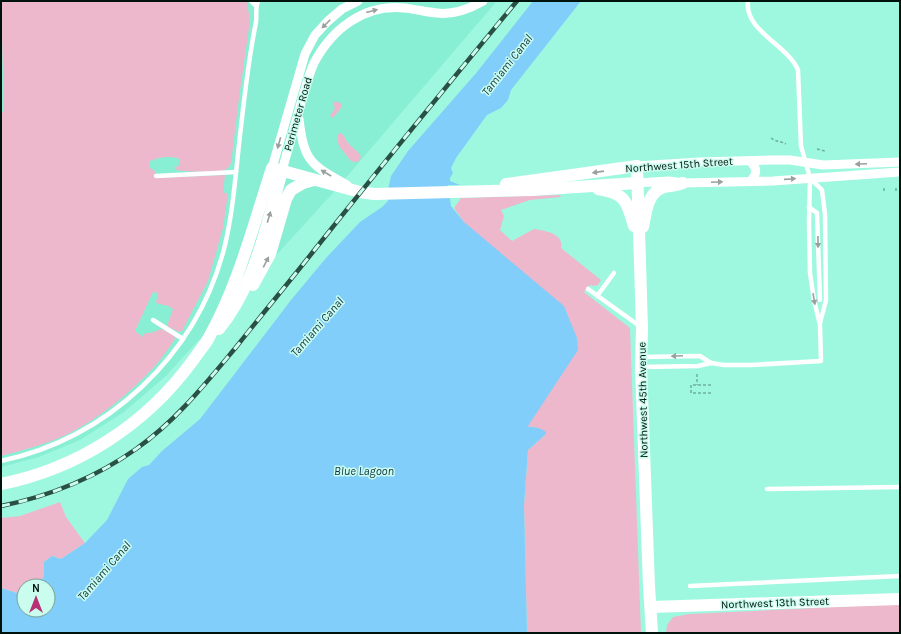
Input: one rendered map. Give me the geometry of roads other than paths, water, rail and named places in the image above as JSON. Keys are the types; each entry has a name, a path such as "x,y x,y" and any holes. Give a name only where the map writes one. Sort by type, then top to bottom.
{"street":[{"name":"Perimeter Road","path":"206,341 220,329 228,317 244,288 259,252 277,169 305,54 315,35 328,21 342,10 358,1"},
{"name":"Perimeter Road","path":"1,484 38,474 65,464 94,449 124,430 163,396 176,382 206,341 238,273 298,114 309,75 319,54 332,36 353,19 364,13 389,8 403,8 446,14 467,9 483,1"},
{"path":"298,114 304,149 313,163 320,170 360,192"},
{"name":"Northwest 15th Street","path":"459,192 636,166 750,160 790,160 823,165 900,162"},
{"path":"750,160 755,166 756,171 751,181"},
{"name":"Northwest 45th Avenue","path":"636,166 642,328 641,362 652,633"},
{"name":"Northwest 15th Street","path":"277,169 360,192 374,194 532,190 669,181 683,183 751,181 900,172"},
{"path":"228,317 250,289 270,254 286,199 291,190 303,183 314,180"},
{"path":"639,246 647,210 652,197 657,191 683,183"},
{"path":"583,186 616,193 622,198 628,206 639,246"},
{"name":"Northwest 13th Street","path":"651,607 900,599"}],"lane":[{"path":"251,1 256,6"},
{"path":"1,461 51,446 75,435 100,420 128,400 148,382 183,339 206,298 219,264 228,228 247,76 256,18 256,6 258,1"},
{"path":"641,362 698,366 711,363 724,365 821,361 820,325 810,273 810,178 801,146 798,70 791,59 755,24 749,14 748,1"},
{"path":"156,176 236,172"},
{"path":"810,178 822,190 825,214 826,300 820,325"},
{"path":"809,207 817,214 820,300"},
{"path":"597,296 614,272"},
{"path":"588,289 642,328"},
{"path":"153,320 183,339"},
{"path":"641,362 700,356 711,363"},
{"path":"767,489 900,488"},
{"path":"690,586 900,576"}],"water":[{"name":"Blue Lagoon","path":"533,1 581,1 511,90 508,100 501,108 487,115 456,158 451,168 453,173 450,181 460,185 448,185 451,206 464,222 564,306 577,338 578,350 528,426 542,430 546,432 546,434 528,450 524,505 527,633 1,633 1,588 16,593 16,618 56,618 56,578 43,578 44,576 44,562 52,556 61,559 85,543 107,520 128,479 142,467 149,465 162,451 200,419 291,300 326,258 360,222 388,201 388,190 391,176 408,151 477,72"}],"railway":[{"path":"1,506 37,497 72,485 104,469 151,438 177,414 237,346 517,1"}],"water label":[{"name":"Tamiami Canal","path":"507,65"},
{"name":"Tamiami Canal","path":"317,327"},
{"name":"Tamiami Canal","path":"104,571"}]}
